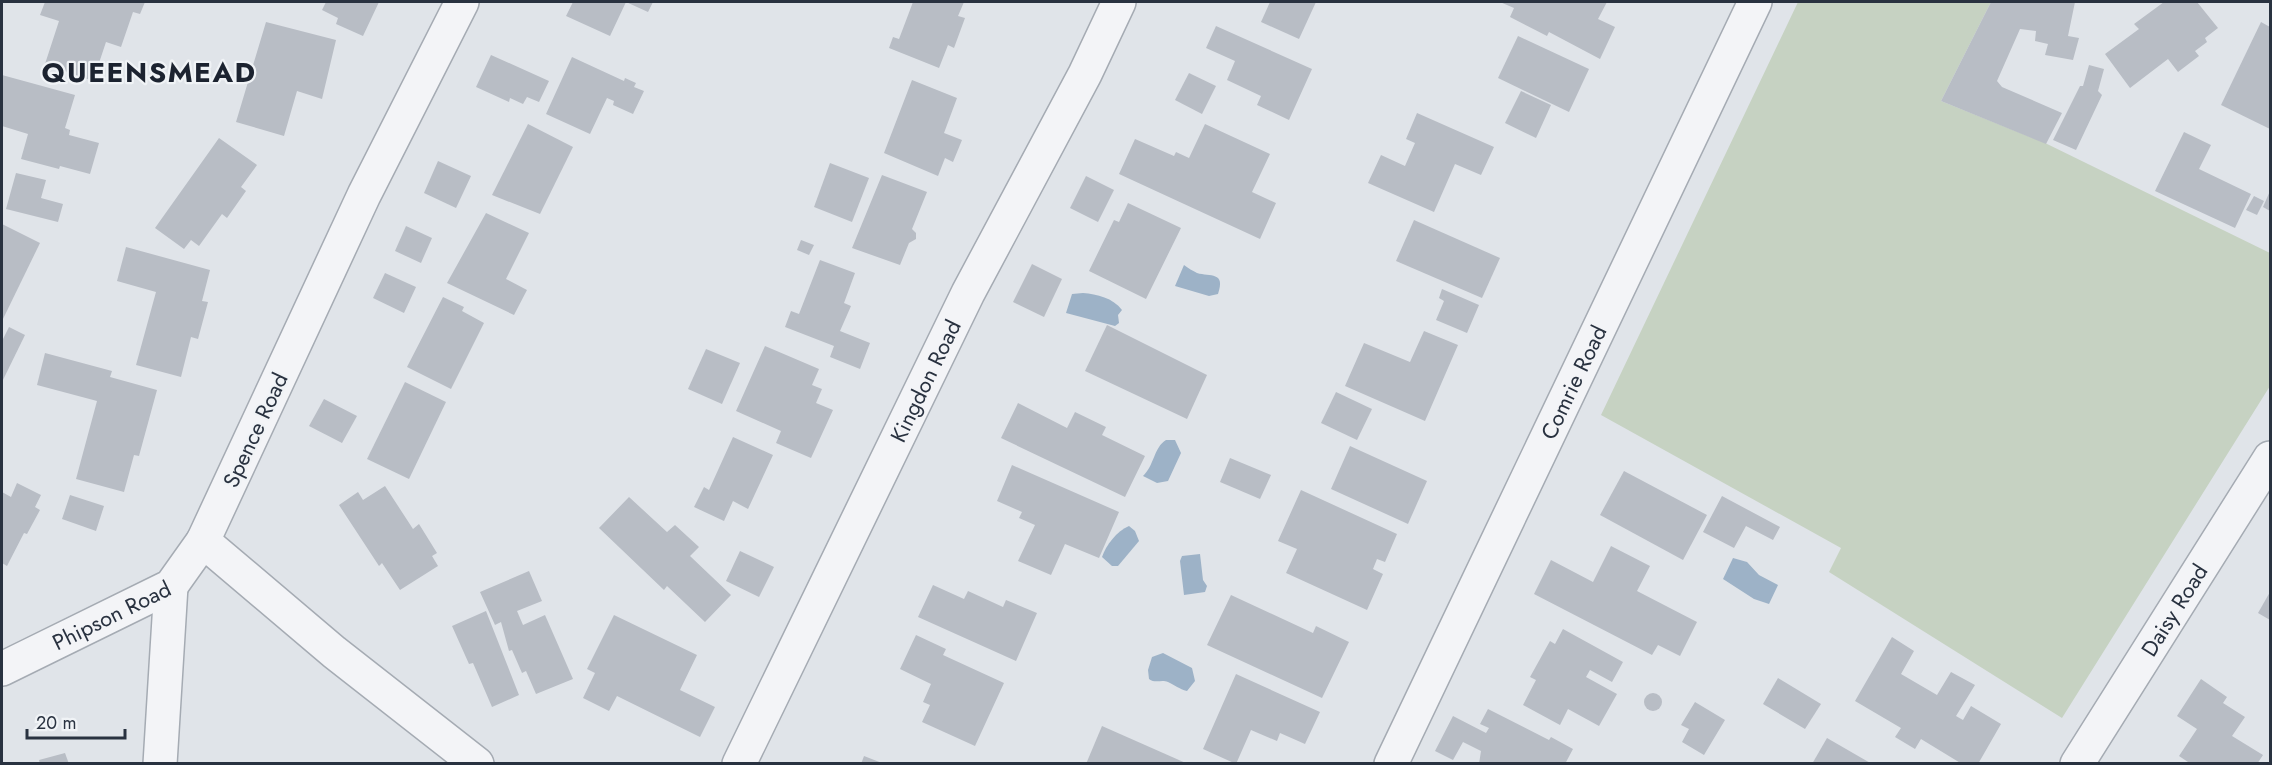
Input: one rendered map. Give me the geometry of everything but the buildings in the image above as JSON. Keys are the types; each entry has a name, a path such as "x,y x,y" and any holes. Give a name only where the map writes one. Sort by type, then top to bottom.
{"street":[{"name":"Spence Road","path":"203,541 364,195 462,2"},
{"name":"Kingdon Road","path":"739,764 968,293 1085,74 1119,2"},
{"name":"Comrie Road","path":"1390,764 1755,2"},
{"name":"Daisy Road","path":"2077,764 2271,458"},
{"name":"Phipson Road","path":"2,669 171,586 203,541"},
{"path":"203,541 334,652 477,764"},
{"path":"160,764 171,586"}],"green space":[{"path":"1798,2 1991,2 1941,101 2043,142 2270,253 2270,386 2062,718 1829,572 1841,548 1601,415"}],"water":[{"path":"1184,265 1197,273 1218,278 1220,287 1218,294 1209,296 1175,286"},
{"path":"1072,294 1094,294 1114,302 1122,310 1118,315 1119,323 1115,326 1066,313"},
{"path":"1166,440 1175,440 1181,453 1168,481 1157,483 1143,476 1159,447"},
{"path":"1129,526 1135,531 1139,541 1118,566 1112,566 1102,557 1104,552 1116,535"},
{"path":"1200,554 1203,580 1207,586 1205,592 1184,595 1180,561 1182,556"},
{"path":"1733,558 1747,562 1759,575 1778,585 1769,604 1754,599 1723,579"},
{"path":"1163,653 1192,668 1195,681 1187,691 1168,682 1149,679 1148,670 1152,657"}],"district":[{"name":"QUEENSMEAD","path":"149,72"}]}
